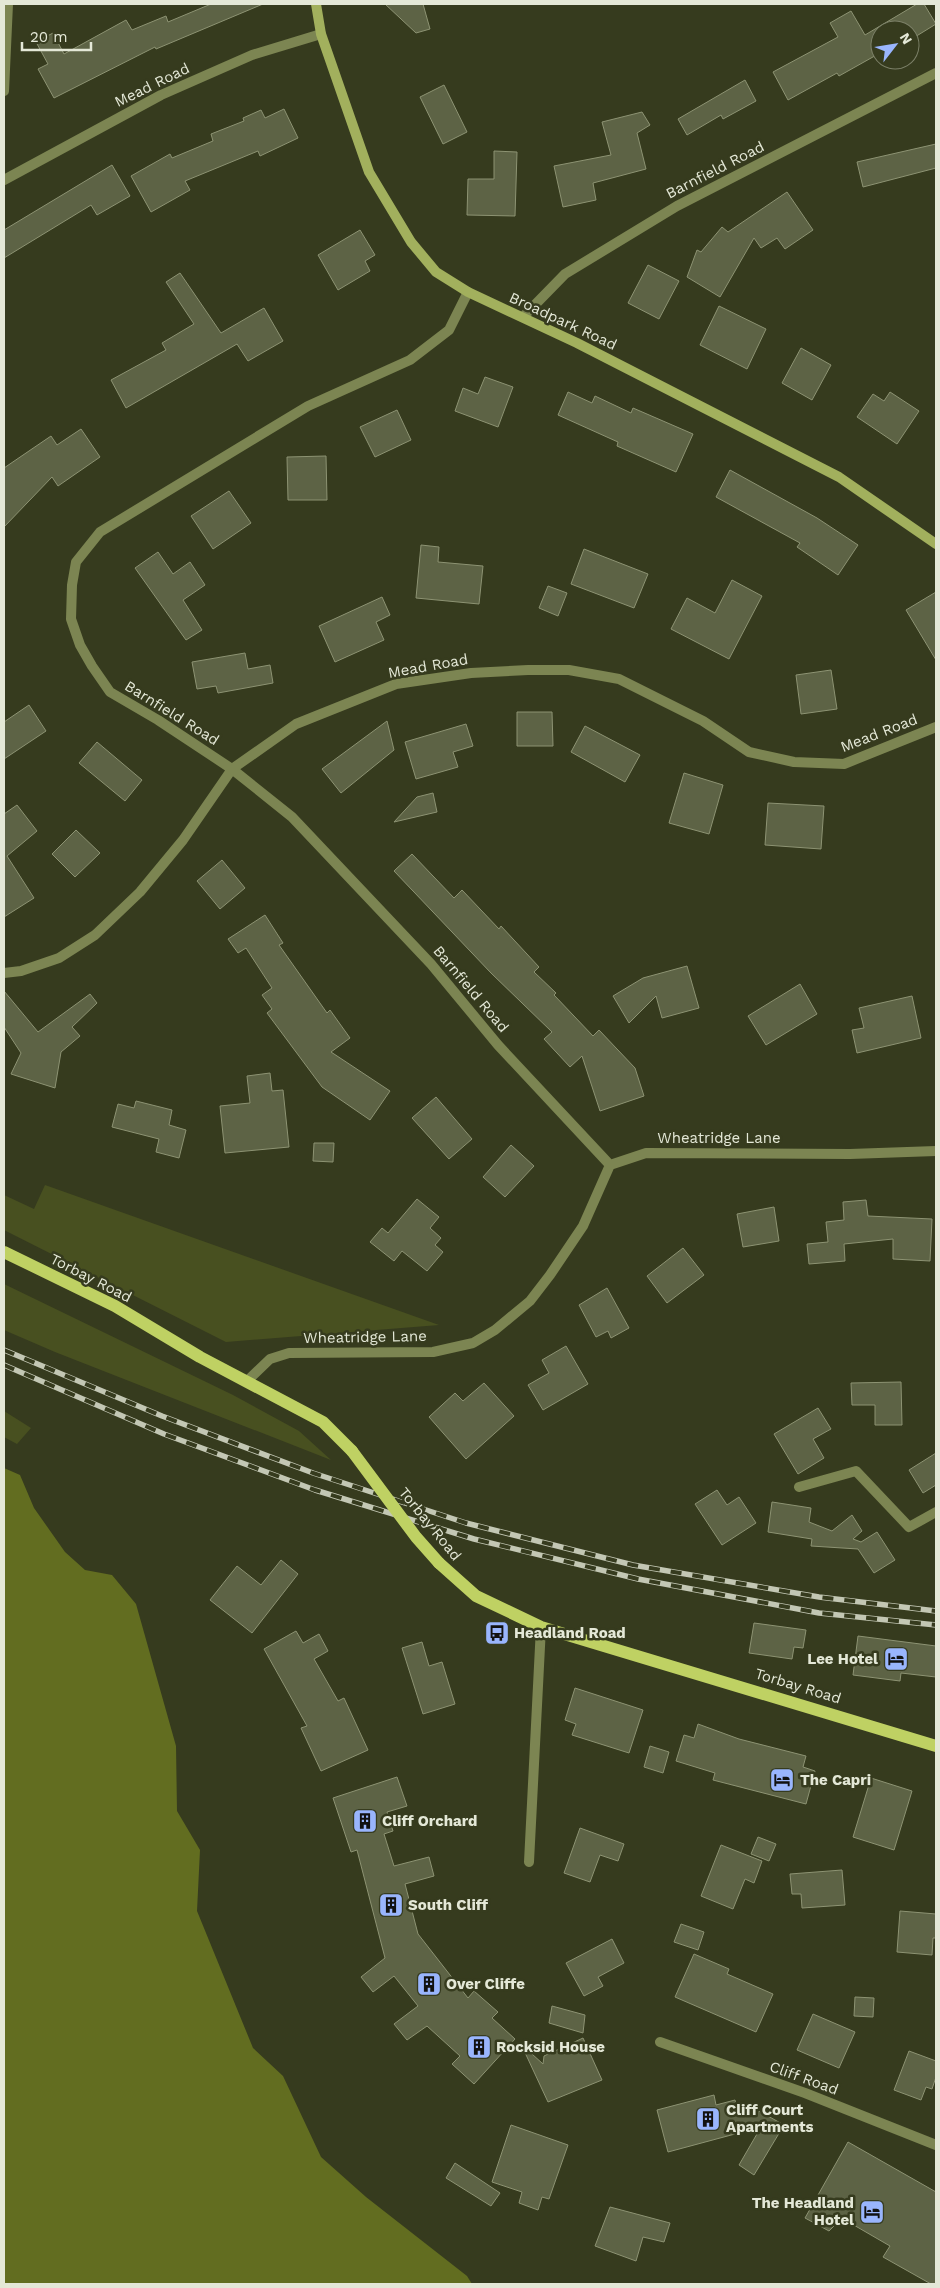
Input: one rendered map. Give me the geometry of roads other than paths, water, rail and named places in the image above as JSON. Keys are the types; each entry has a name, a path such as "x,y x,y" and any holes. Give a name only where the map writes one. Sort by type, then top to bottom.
{"main road":[{"name":"Torbay Road","path":"4,1252 115,1306 200,1357 323,1422 352,1451 416,1537 439,1564 476,1596 541,1626 936,1746"}],"street":[{"path":"4,91 8,4"},
{"name":"Broadpark Road","path":"316,4 321,34 369,172 411,242 436,272 468,292 576,343 840,477 936,544"},
{"name":"Mead Road","path":"4,180 161,95 252,55 321,34"},
{"name":"Barnfield Road","path":"523,317 565,274 677,206 936,73"},
{"name":"Barnfield Road","path":"468,292 449,330 410,360 299,411 100,532 76,562 72,585 71,618 80,645 110,692 158,720 232,769 292,817 431,964 498,1045 610,1165"},
{"name":"Mead Road","path":"4,973 21,971 58,958 99,931 140,892 159,870 183,840 232,769 296,724 396,684 471,673 569,670 619,679 703,721 749,752 794,762 844,764 936,727"},
{"name":"Wheatridge Lane","path":"247,1381 270,1359 289,1353 433,1352 473,1343 495,1330 530,1301 550,1275 583,1226 610,1165 646,1153 850,1154 936,1151"},
{"path":"800,1486 856,1471 909,1527 936,1512"},
{"path":"530,1862 541,1626"},
{"name":"Cliff Road","path":"660,2042 805,2093 936,2146"}],"railway":[{"path":"4,1350 162,1416 313,1473 466,1523 633,1565 819,1597 936,1611"},
{"path":"4,1365 164,1434 315,1490 474,1539 638,1579 819,1613 936,1625"}],"place":[{"name":"Headland Road","path":"497,1633"},
{"name":"Lee Hotel","path":"896,1659"},
{"name":"The Capri","path":"782,1780"},
{"name":"Cliff Orchard","path":"365,1821"},
{"name":"South Cliff","path":"391,1905"},
{"name":"Over Cliffe","path":"429,1984"},
{"name":"Rocksid House","path":"479,2047"},
{"name":"Cliff Court Apartments","path":"708,2119"},
{"name":"The Headland Hotel","path":"872,2212"}]}
